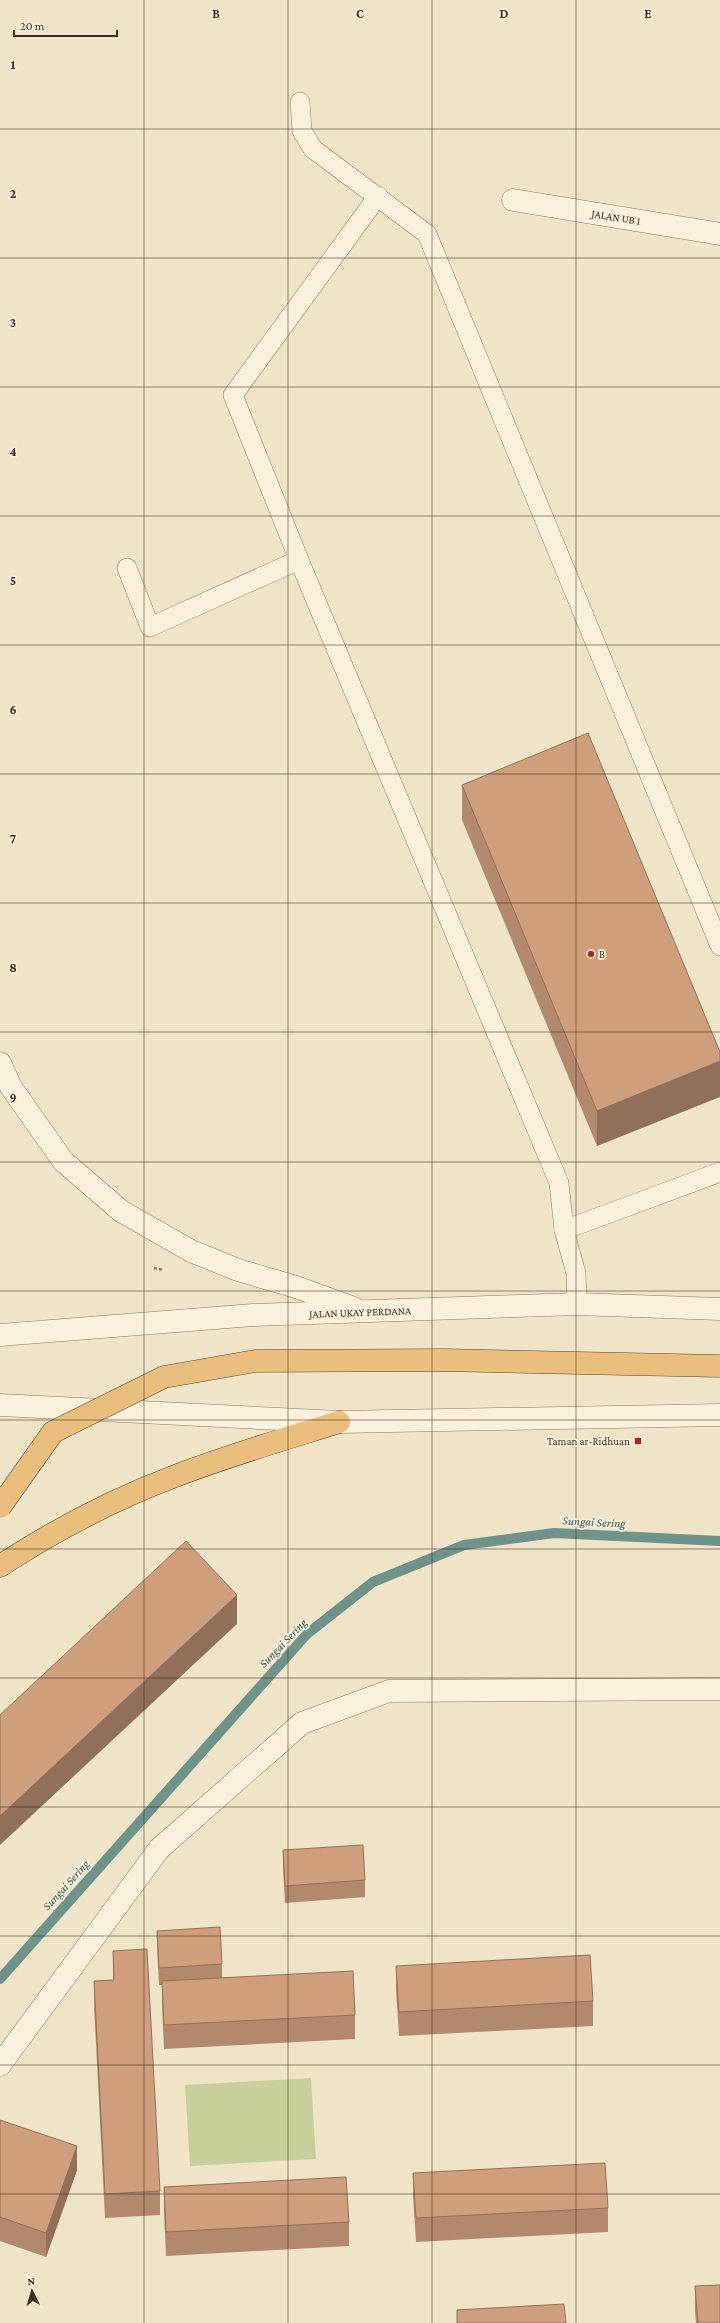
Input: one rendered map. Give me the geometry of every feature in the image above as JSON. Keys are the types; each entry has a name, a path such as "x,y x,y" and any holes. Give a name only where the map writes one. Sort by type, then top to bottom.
{"highway":[{"path":"0,1507 53,1432 164,1377 255,1361 443,1360 720,1366"},
{"path":"0,1566 54,1532 126,1497 177,1475 339,1422"}],"street":[{"name":"JALAN UB 1","path":"513,200 720,234"},
{"path":"0,1063 12,1087 63,1161 121,1211 191,1251 238,1270 296,1287 367,1312"},
{"name":"JALAN UKAY PERDANA","path":"0,1335 253,1315 577,1304 720,1309"},
{"path":"0,1405 339,1422 720,1415"},
{"path":"0,2065 159,1848 302,1723 389,1691 720,1689"}],"lane":[{"path":"300,102 302,131 313,149 427,234 720,946"},
{"path":"378,196 233,395 299,560 559,1183 564,1230 576,1273 577,1304"},
{"path":"127,568 150,627 299,560"},
{"path":"564,1230 720,1172"}],"green space":[{"path":"311,2078 316,2159 190,2166 185,2085"}],"building":[{"name":"B","path":"588,733 720,1052 720,1061 597,1111 462,785"},
{"path":"186,1541 237,1595 0,1816 0,1715"},
{"path":"363,1845 365,1880 285,1886 283,1850"},
{"path":"220,1927 222,1964 159,1968 157,1931"},
{"path":"147,1949 160,2191 105,2194 94,1981 114,1980 113,1951"},
{"path":"590,1955 593,2001 399,2012 396,1966"},
{"path":"353,1971 355,2015 164,2025 162,1981"},
{"path":"0,2120 77,2146 46,2233 0,2217"},
{"path":"605,2163 608,2208 416,2218 413,2173"},
{"path":"346,2177 349,2222 166,2232 164,2187"},
{"path":"720,2285 720,2323 698,2323 695,2286"},
{"path":"564,2304 566,2323 457,2323 457,2310"}],"waterway":[{"name":"Sungai Sering","path":"0,1979 307,1634 373,1582 464,1545 554,1533 720,1541"}],"place":[{"name":"B","path":"591,954"},
{"name":"Taman ar-Ridhuan","path":"638,1441"}]}
